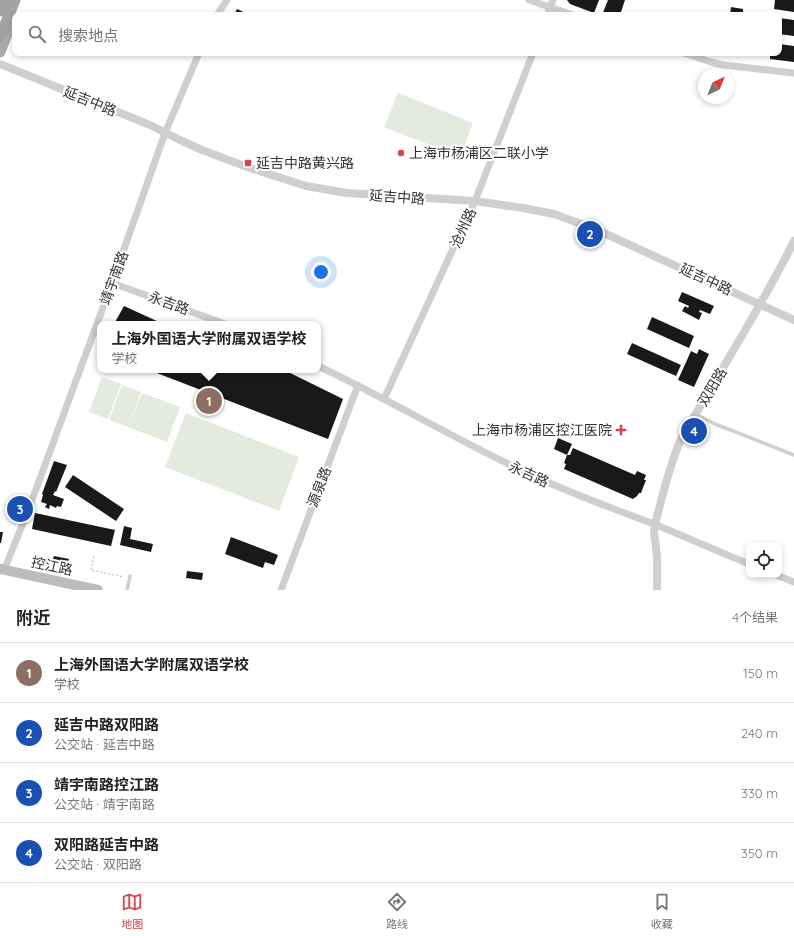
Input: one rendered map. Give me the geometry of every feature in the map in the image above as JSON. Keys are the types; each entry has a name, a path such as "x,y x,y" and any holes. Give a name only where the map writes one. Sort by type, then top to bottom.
{"highway":[{"path":"0,37 5,0"},
{"path":"4,15 16,0"}],"main road":[{"path":"15,12 20,0"},
{"path":"0,52 12,21"},
{"name":"控江路","path":"2,570 61,586 98,590"}],"street":[{"path":"219,12 227,0"},
{"path":"529,0 563,12"},
{"path":"548,12 553,0"},
{"name":"靖宇南路","path":"98,321 165,133 198,56"},
{"name":"沧州路","path":"384,400 475,201 531,56"},
{"path":"693,56 723,65 794,73"},
{"name":"延吉中路","path":"0,64 150,125 202,150 241,165 306,186 347,193 475,201 554,214 595,229 794,320"},
{"name":"双阳路","path":"657,590 654,532 673,457 680,441 782,266 794,241"},
{"name":"永吉路","path":"112,283 217,321"},
{"name":"靖宇南路","path":"2,570 28,511 97,324"},
{"name":"永吉路","path":"321,367 358,385 525,473 746,563"},
{"name":"源泉路","path":"281,590 358,385"},
{"path":"782,577 794,582"}],"lane":[{"path":"696,414 715,424 794,455"},
{"path":"128,590 130,577"}],"path":[{"path":"94,556 91,570 130,577"}],"shaded area":[{"path":"398,93 473,123 460,157 384,127"},
{"path":"102,377 121,384 108,419 89,412"},
{"path":"122,385 141,392 128,427 109,420"},
{"path":"142,393 180,407 167,442 128,427"},
{"path":"186,413 299,457 279,511 165,467"}],"building":[{"path":"567,0 599,0 594,12 570,4"},
{"path":"608,0 625,0 621,12 603,12"},
{"path":"775,0 794,0 794,12 774,9"},
{"path":"731,7 743,9 743,12 730,12"},
{"path":"237,9 244,12 236,12"},
{"path":"782,18 794,20 794,36 782,34"},
{"path":"782,44 794,46 794,62 770,59 770,56 782,56"},
{"path":"682,292 714,306 710,314 700,310 699,312 702,313 699,320 682,311 685,306 688,308 689,306 678,301"},
{"path":"124,306 157,321 116,321"},
{"path":"652,317 694,336 689,348 647,329"},
{"path":"632,343 681,365 676,376 627,354"},
{"path":"699,349 709,354 694,387 678,380 691,351 697,354"},
{"path":"157,373 290,373 343,399 328,439"},
{"path":"558,438 572,444 567,455 554,449"},
{"path":"573,448 635,475 637,471 646,475 644,480 646,480 641,493 633,499 564,469 566,464 564,463 567,455 570,455"},
{"path":"54,461 67,465 56,492 55,491 53,495 64,499 61,507 57,506 56,508 50,505 49,509 45,507 47,504 41,502 42,494"},
{"path":"73,475 124,509 116,521 65,487"},
{"path":"35,513 115,530 111,546 32,529"},
{"path":"124,526 132,528 130,539 153,544 151,552 120,545"},
{"path":"0,532 3,532 1,543 0,543"},
{"path":"231,537 278,555 274,565 265,562 263,568 225,554"},
{"path":"54,556 69,559 67,565 52,561"},
{"path":"187,571 203,573 202,580 186,578"}],"place":[{"name":"上海市杨浦区二联小学","path":"401,153"},
{"name":"延吉中路黄兴路","path":"248,163"},
{"name":"延吉中路双阳路","path":"590,234"},
{"name":"上海外国语大学附属双语学校","path":"209,401"},
{"name":"上海市杨浦区控江医院","path":"621,430"},
{"name":"双阳路延吉中路","path":"694,431"},
{"name":"靖宇南路控江路","path":"20,509"}]}
